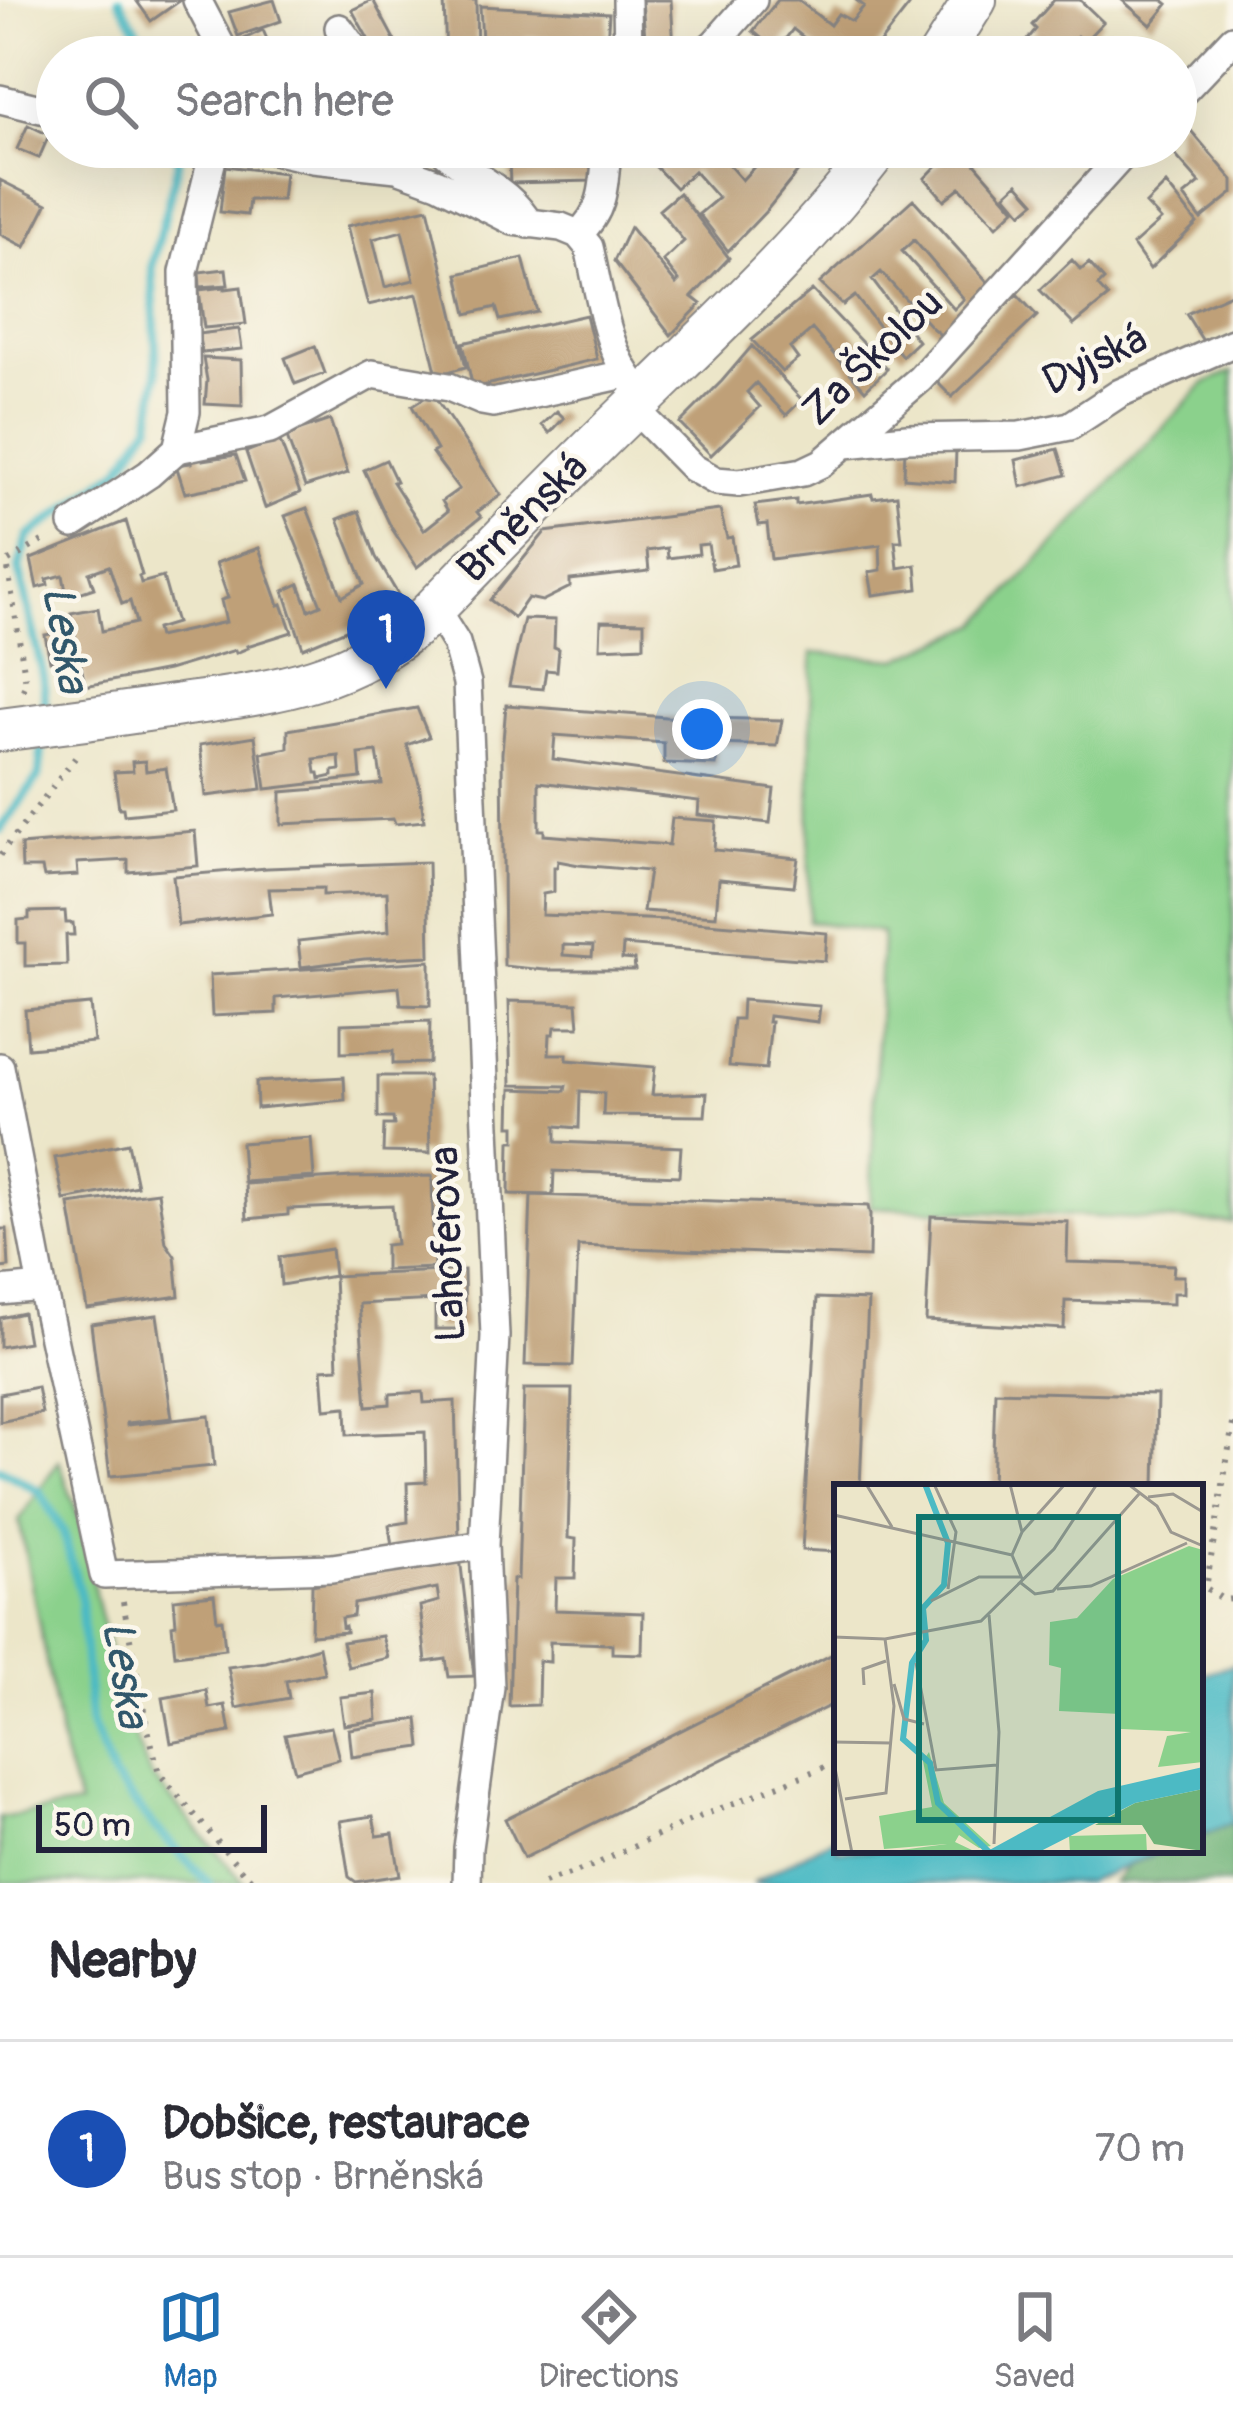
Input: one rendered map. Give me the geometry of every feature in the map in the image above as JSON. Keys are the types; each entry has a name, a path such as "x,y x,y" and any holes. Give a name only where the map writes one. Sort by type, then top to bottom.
{"main road":[{"path":"952,36 975,0"},
{"name":"Brněnská","path":"38,725 268,693 309,683 383,649 434,608 635,392 729,317 861,168"}],"street":[{"path":"197,0 216,36"},
{"path":"627,0 628,36"},
{"path":"722,36 753,0"},
{"path":"339,28 345,36"},
{"path":"1197,76 1233,39"},
{"path":"0,99 36,108"},
{"path":"74,524 149,474 177,448 186,412 184,272 210,168"},
{"path":"397,168 438,183 500,216 578,234 589,247 614,350 635,392"},
{"path":"463,168 509,197 529,224"},
{"path":"578,234 600,206 605,168"},
{"name":"Za Školou","path":"635,392 693,468 704,475 728,483 803,472 823,463 920,379 1111,168"},
{"name":"Dyjská","path":"846,444 1020,436 1070,425 1120,393 1233,343"},
{"name":"Brněnská","path":"177,448 270,430 372,374 449,387 494,403 635,392"},
{"name":"Lahoferova","path":"434,608 466,669 496,1336 484,1545 490,1687 467,1883"},
{"path":"0,1066 104,1575 332,1568 484,1545"},
{"path":"0,1291 42,1287"}],"path":[{"path":"0,855 90,739 38,725 18,700 26,683 7,562 45,539"},
{"path":"1233,1424 1203,1590 1224,1600 1233,1598"},
{"path":"118,1575 159,1773 256,1883"},
{"path":"544,1883 834,1763"}],"green space":[{"path":"1233,371 1233,1223 870,1207 882,933 808,921 812,653 898,659 978,625 1204,384"},
{"path":"59,1461 82,1527 126,1716 150,1775 244,1883 0,1883 0,1818 79,1805 64,1755 19,1520"},
{"path":"1233,1823 1233,1883 1113,1883 1127,1866 1158,1853 1203,1853 1203,1835"}],"water":[{"path":"1233,1664 1233,1823 1203,1835 1203,1674"},
{"path":"834,1838 834,1853 1158,1853 1085,1883 752,1883"}],"building":[{"path":"136,0 181,0 151,21"},
{"path":"274,0 281,21 238,36 229,12"},
{"path":"373,0 392,36 367,36 352,10"},
{"path":"444,0 476,0 477,36 445,36"},
{"path":"642,0 671,0 673,36 645,36"},
{"path":"778,0 798,0 830,25 838,14 852,21 864,6 856,0 902,0 909,6 885,36 802,36 793,29 788,36 759,36 753,31"},
{"path":"1054,0 1080,0 1103,22 1090,36 1030,36 1036,29 1032,25"},
{"path":"1122,0 1163,0 1168,4 1151,25"},
{"path":"480,6 609,13 607,36 482,36"},
{"path":"28,125 36,129 36,157 17,149"},
{"path":"1197,138 1233,180 1233,193 1201,219 1184,196 1200,183 1187,168 1197,168"},
{"path":"225,168 285,173 282,200 249,200 247,215 220,212"},
{"path":"509,168 591,168 592,181 510,183"},
{"path":"657,168 731,168 742,180 753,168 801,168 728,251 699,214 718,198 694,171 676,188"},
{"path":"935,168 979,168 1015,209 997,226 960,187 944,200 925,178"},
{"path":"0,180 47,204 25,247 0,234"},
{"path":"1018,183 1035,202 1022,213 1006,194"},
{"path":"1166,184 1197,223 1150,269 1133,245 1161,220 1146,204"},
{"path":"679,193 729,258 692,297 701,304 671,335 614,261 630,227 676,284 679,281 663,261 684,241 659,210"},
{"path":"913,199 994,289 944,338 881,272 872,280 918,341 902,356 855,296 843,305 820,283","holes":["914,240 964,299 954,309 902,251"]},
{"path":"428,208 466,367 437,375 417,294 368,305 347,226","holes":["402,231 414,280 385,287 373,239"]},
{"path":"523,258 537,312 500,320 496,307 467,314 458,274"},
{"path":"1072,260 1081,270 1089,263 1104,280 1098,286 1108,297 1074,325 1040,290"},
{"path":"226,269 228,285 200,287 199,272"},
{"path":"241,287 246,324 204,328 199,290"},
{"path":"812,290 887,369 865,390 812,329 790,348 798,359 782,372 752,340"},
{"path":"1233,293 1233,328 1203,341 1186,314"},
{"path":"1017,294 1037,316 952,397 933,378"},
{"path":"586,315 597,359 473,388 463,343"},
{"path":"239,329 242,349 202,353 198,334"},
{"path":"315,346 325,373 295,384 285,358"},
{"path":"752,346 802,400 786,415 756,383 747,392 760,407 711,455 680,423"},
{"path":"203,358 241,360 242,406 205,404"},
{"path":"432,393 501,495 477,512 481,517 417,567 391,527 364,470 386,460 393,482 424,530 448,511 442,501 459,489 432,453 437,450 412,406"},
{"path":"557,411 564,418 550,433 542,425"},
{"path":"330,420 348,473 305,487 286,435"},
{"path":"279,439 300,493 265,508 246,452"},
{"path":"905,445 956,449 955,482 904,478"},
{"path":"1058,449 1066,475 1021,487 1016,460"},
{"path":"201,451 203,460 236,455 245,481 185,493 176,465 191,463 189,454"},
{"path":"872,494 873,498 897,495 902,541 895,541 898,568 916,565 918,589 873,595 869,572 881,570 880,545 771,559 767,524 759,525 755,505 796,500 796,505"},
{"path":"307,508 342,597 364,584 338,519 359,511 376,557 400,598 358,625 303,648 284,591 299,584 309,610 321,605 285,516"},
{"path":"720,510 727,538 732,537 736,565 712,569 708,544 698,545 699,554 668,558 667,548 647,551 649,571 570,580 570,587 542,601 528,598 514,618 490,600 545,532"},
{"path":"126,521 141,583 163,577 176,623 156,629 158,637 226,622 221,600 228,598 216,563 259,548 292,632 236,653 85,686 71,613 98,608 102,631 136,623 130,601 122,604 109,566 89,573 94,588 67,597 63,575 37,588 31,559"},
{"path":"524,619 555,620 557,671 546,670 543,689 509,686"},
{"path":"601,621 644,622 644,646 600,648"},
{"path":"63,632 68,657 50,661 45,635"},
{"path":"506,705 782,720 777,746 717,744 716,765 664,763 664,743 555,735 553,759 774,789 770,823 698,815 699,801 539,782 539,830 544,835 669,845 672,818 716,821 714,850 798,858 794,886 719,879 716,916 643,911 649,871 558,861 554,892 543,894 542,915 827,933 825,961 623,945 622,959 634,960 635,970 504,966 502,753","holes":["563,945 593,946 592,957 563,955"]},
{"path":"417,708 429,737 407,745 424,821 281,824 281,792 382,784 377,752 359,754 361,778 266,789 261,753 288,748 288,730","holes":["339,756 340,770 320,779 314,759"]},
{"path":"255,736 262,789 206,796 200,745"},
{"path":"145,761 146,771 166,768 173,810 124,815 114,772 133,771 132,762"},
{"path":"195,831 198,866 128,872 128,860 77,863 78,875 44,877 42,868 22,868 21,845"},
{"path":"428,862 430,956 301,967 298,941 389,931 387,892 323,895 323,888 269,889 272,914 178,925 173,876"},
{"path":"65,911 74,935 66,935 67,965 25,966 18,920 29,919 29,912"},
{"path":"430,961 430,1006 401,1005 399,987 276,998 276,1013 212,1016 210,975"},
{"path":"742,1000 820,1006 818,1022 769,1016 766,1069 729,1066 733,1019 741,1019"},
{"path":"509,1001 577,1003 579,1027 555,1027 549,1054 567,1054 567,1060 655,1067 652,1095 707,1093 705,1116 603,1115 604,1093 580,1091 579,1128 556,1126 556,1142 681,1147 679,1176 554,1171 553,1195 509,1194 510,1141 515,1141 515,1126 510,1126 511,1089 565,1091 566,1086 511,1085"},
{"path":"90,1004 94,1042 28,1048 25,1010"},
{"path":"430,1021 429,1063 393,1064 393,1051 341,1053 341,1024"},
{"path":"378,1076 428,1076 430,1153 383,1152 384,1125 394,1125 393,1118 378,1118"},
{"path":"344,1077 345,1100 257,1108 256,1082"},
{"path":"311,1138 314,1177 244,1182 241,1143"},
{"path":"128,1143 137,1186 64,1200 55,1158"},
{"path":"432,1176 434,1268 385,1270 385,1245 396,1244 392,1205 288,1209 288,1215 247,1219 245,1184"},
{"path":"158,1192 166,1243 175,1256 179,1296 87,1309 69,1204"},
{"path":"531,1195 868,1206 869,1257 578,1246 573,1366 525,1365"},
{"path":"931,1216 1068,1222 1067,1262 1174,1265 1173,1276 1184,1276 1184,1293 1173,1293 1173,1304 1065,1301 1064,1329 926,1321"},
{"path":"0,1229 7,1229 9,1267 0,1268"},
{"path":"331,1249 334,1276 281,1285 279,1257"},
{"path":"464,1270 465,1329 435,1329 435,1300 359,1304 367,1406 390,1404 390,1394 423,1392 424,1403 455,1401 459,1538 392,1547 389,1525 408,1522 407,1483 426,1482 425,1432 347,1435 346,1407 325,1409 322,1369 338,1368 334,1276"},
{"path":"817,1298 868,1300 860,1484 834,1484 834,1552 802,1550"},
{"path":"23,1313 28,1342 0,1347 0,1318"},
{"path":"157,1315 172,1418 127,1425 209,1416 214,1466 110,1476 91,1324"},
{"path":"37,1387 42,1413 0,1422 0,1394"},
{"path":"524,1389 572,1389 568,1538 576,1539 575,1578 556,1578 555,1610 643,1613 642,1654 612,1653 612,1644 550,1642 550,1662 539,1661 538,1705 509,1706 513,1579 518,1579"},
{"path":"995,1391 1157,1395 1155,1484 992,1484"},
{"path":"460,1558 474,1676 449,1677 446,1659 426,1662 420,1606 439,1601 437,1588 354,1604 353,1616 341,1618 346,1632 311,1635 312,1585"},
{"path":"214,1595 225,1649 175,1655 174,1599"},
{"path":"382,1636 388,1658 348,1667 342,1642"},
{"path":"319,1647 324,1673 286,1681 289,1698 236,1708 228,1667"},
{"path":"834,1654 834,1703 524,1858 505,1819"},
{"path":"206,1690 209,1708 225,1705 230,1732 171,1743 163,1698"},
{"path":"375,1693 377,1720 344,1725 340,1697"},
{"path":"418,1719 421,1747 352,1757 349,1729"},
{"path":"331,1727 339,1759 295,1771 285,1735"},
{"path":"373,1816 377,1836 393,1834 400,1875 356,1882 349,1877 340,1821"}],"waterway":[{"name":"Leska","path":"119,0 141,36"},
{"name":"Leska","path":"45,714 44,679 19,568 28,537 120,469 151,423 157,374 152,266 177,168"},
{"name":"Leska","path":"0,830 39,776 43,737"},
{"name":"Leska","path":"0,1469 40,1492 63,1531 80,1594 91,1724 113,1777 209,1883"}],"place":[{"name":"Dobšice, restaurace","path":"386,689"}]}
